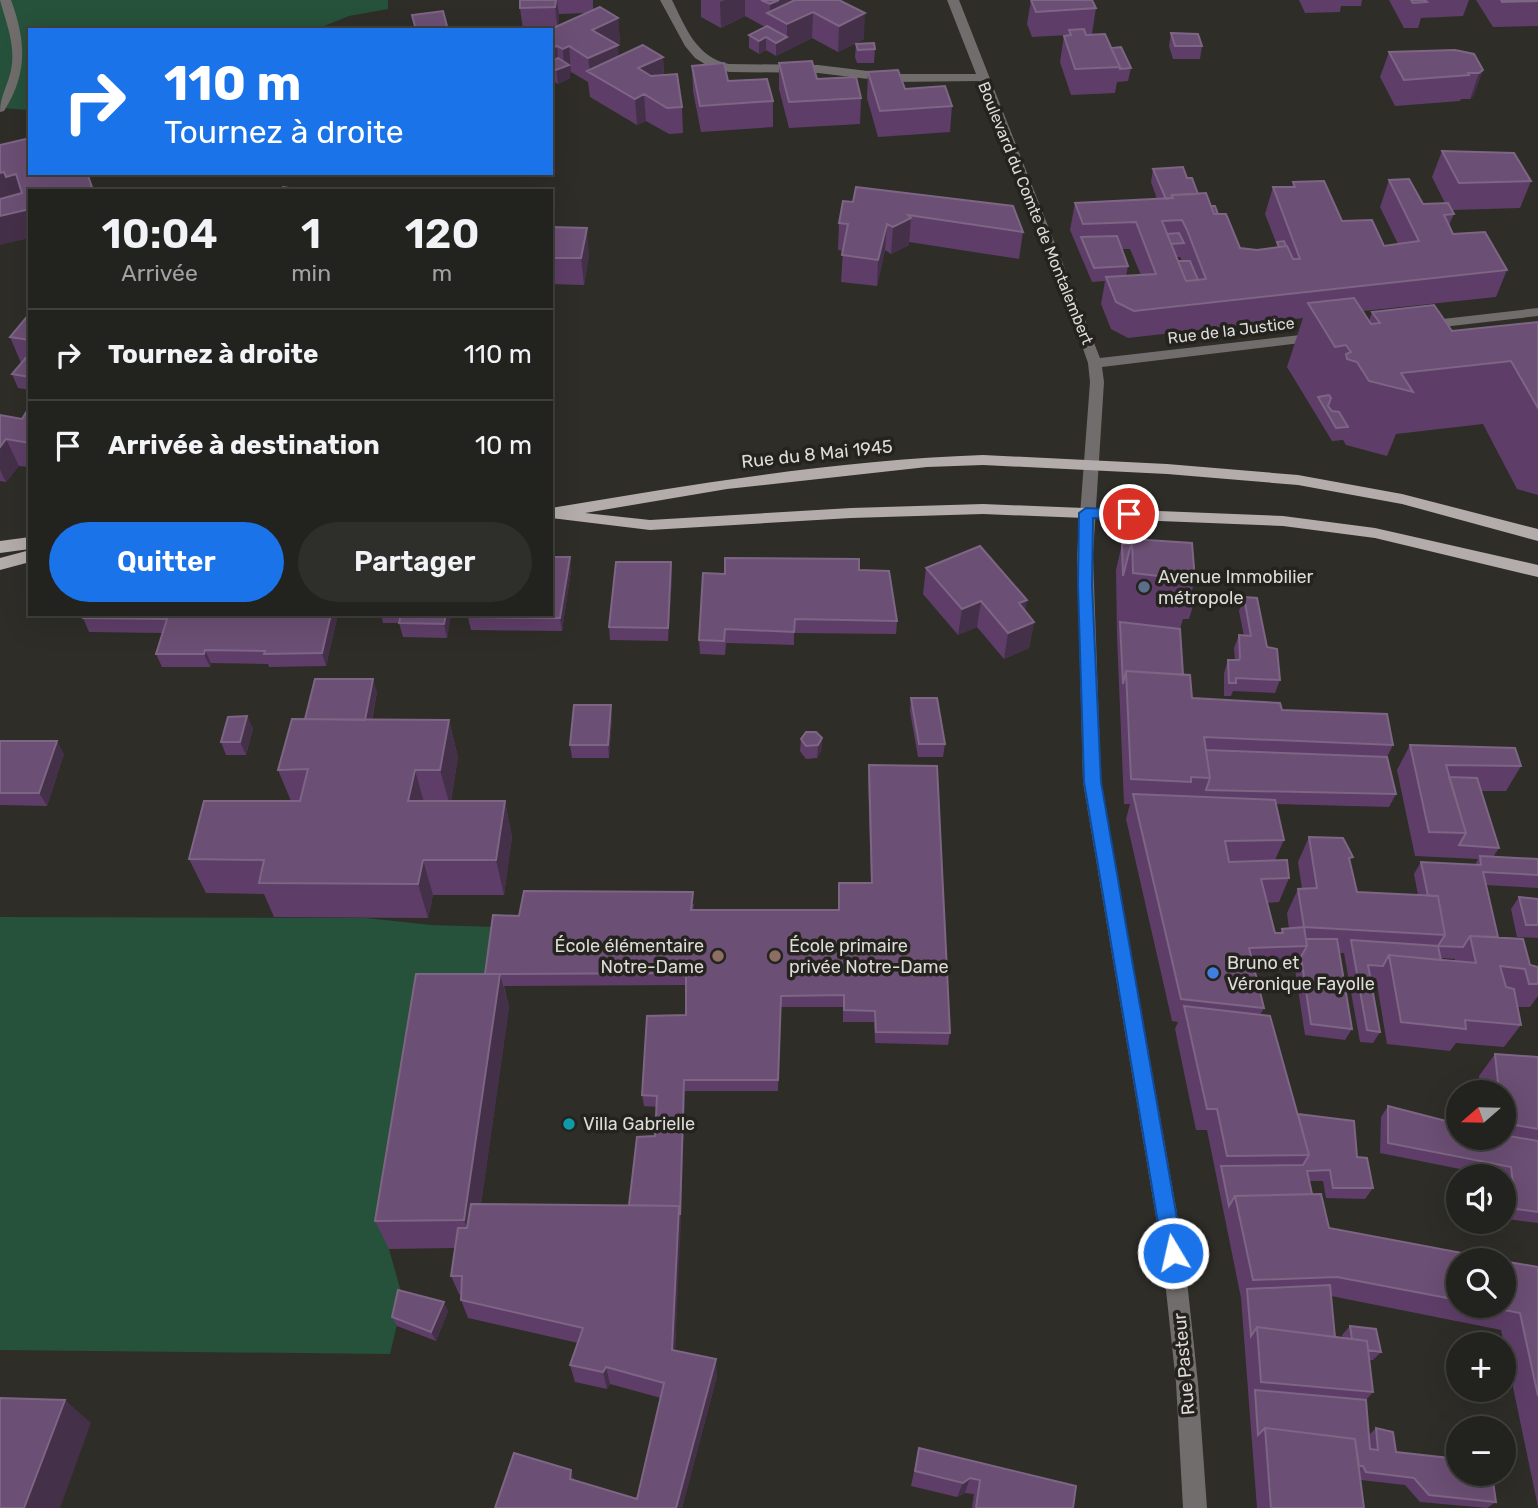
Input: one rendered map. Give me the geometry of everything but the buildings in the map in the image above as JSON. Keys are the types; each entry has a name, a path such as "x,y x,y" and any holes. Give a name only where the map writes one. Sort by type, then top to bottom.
{"main road":[{"name":"Rue du 8 Mai 1945","path":"553,514 727,484 927,462 983,460 1266,477 1335,485 1427,505 1538,535"},
{"name":"Rue du 8 Mai 1945","path":"553,514 650,525 906,511 1086,513 1271,520 1345,527 1538,571"},
{"path":"0,547 28,543"},
{"path":"0,564 28,557"}],"street":[{"path":"0,108 9,94 19,58 18,30 5,0"},
{"path":"666,0 689,44 699,56 712,64 729,68 818,69 904,78 982,77"},
{"name":"Boulevard du Comte de Montalembert","path":"953,0 1095,363 1097,394 1086,513"},
{"path":"1410,327 1538,312"},
{"name":"Rue de la Justice","path":"1095,363 1327,336"},
{"name":"Rue Pasteur","path":"1086,513 1085,585 1093,782 1173,1253 1187,1384 1195,1508"}],"green space":[{"path":"0,0 388,0 388,9 349,16 319,28 28,28 28,110 0,108"},
{"path":"0,917 366,918 431,925 496,927 488,986 389,1249 403,1299 390,1354 0,1350"}],"place":[{"name":"Avenue Immobilier métropole","path":"1144,587"},
{"name":"École élémentaire Notre-Dame","path":"718,956"},
{"name":"École primaire privée Notre-Dame","path":"775,956"},
{"name":"Bruno et Véronique Fayolle","path":"1213,973"},
{"name":"Villa Gabrielle","path":"569,1124"}],"route":[{"path":"1129,514 1086,513 1089,725 1096,812 1173,1253"}]}
